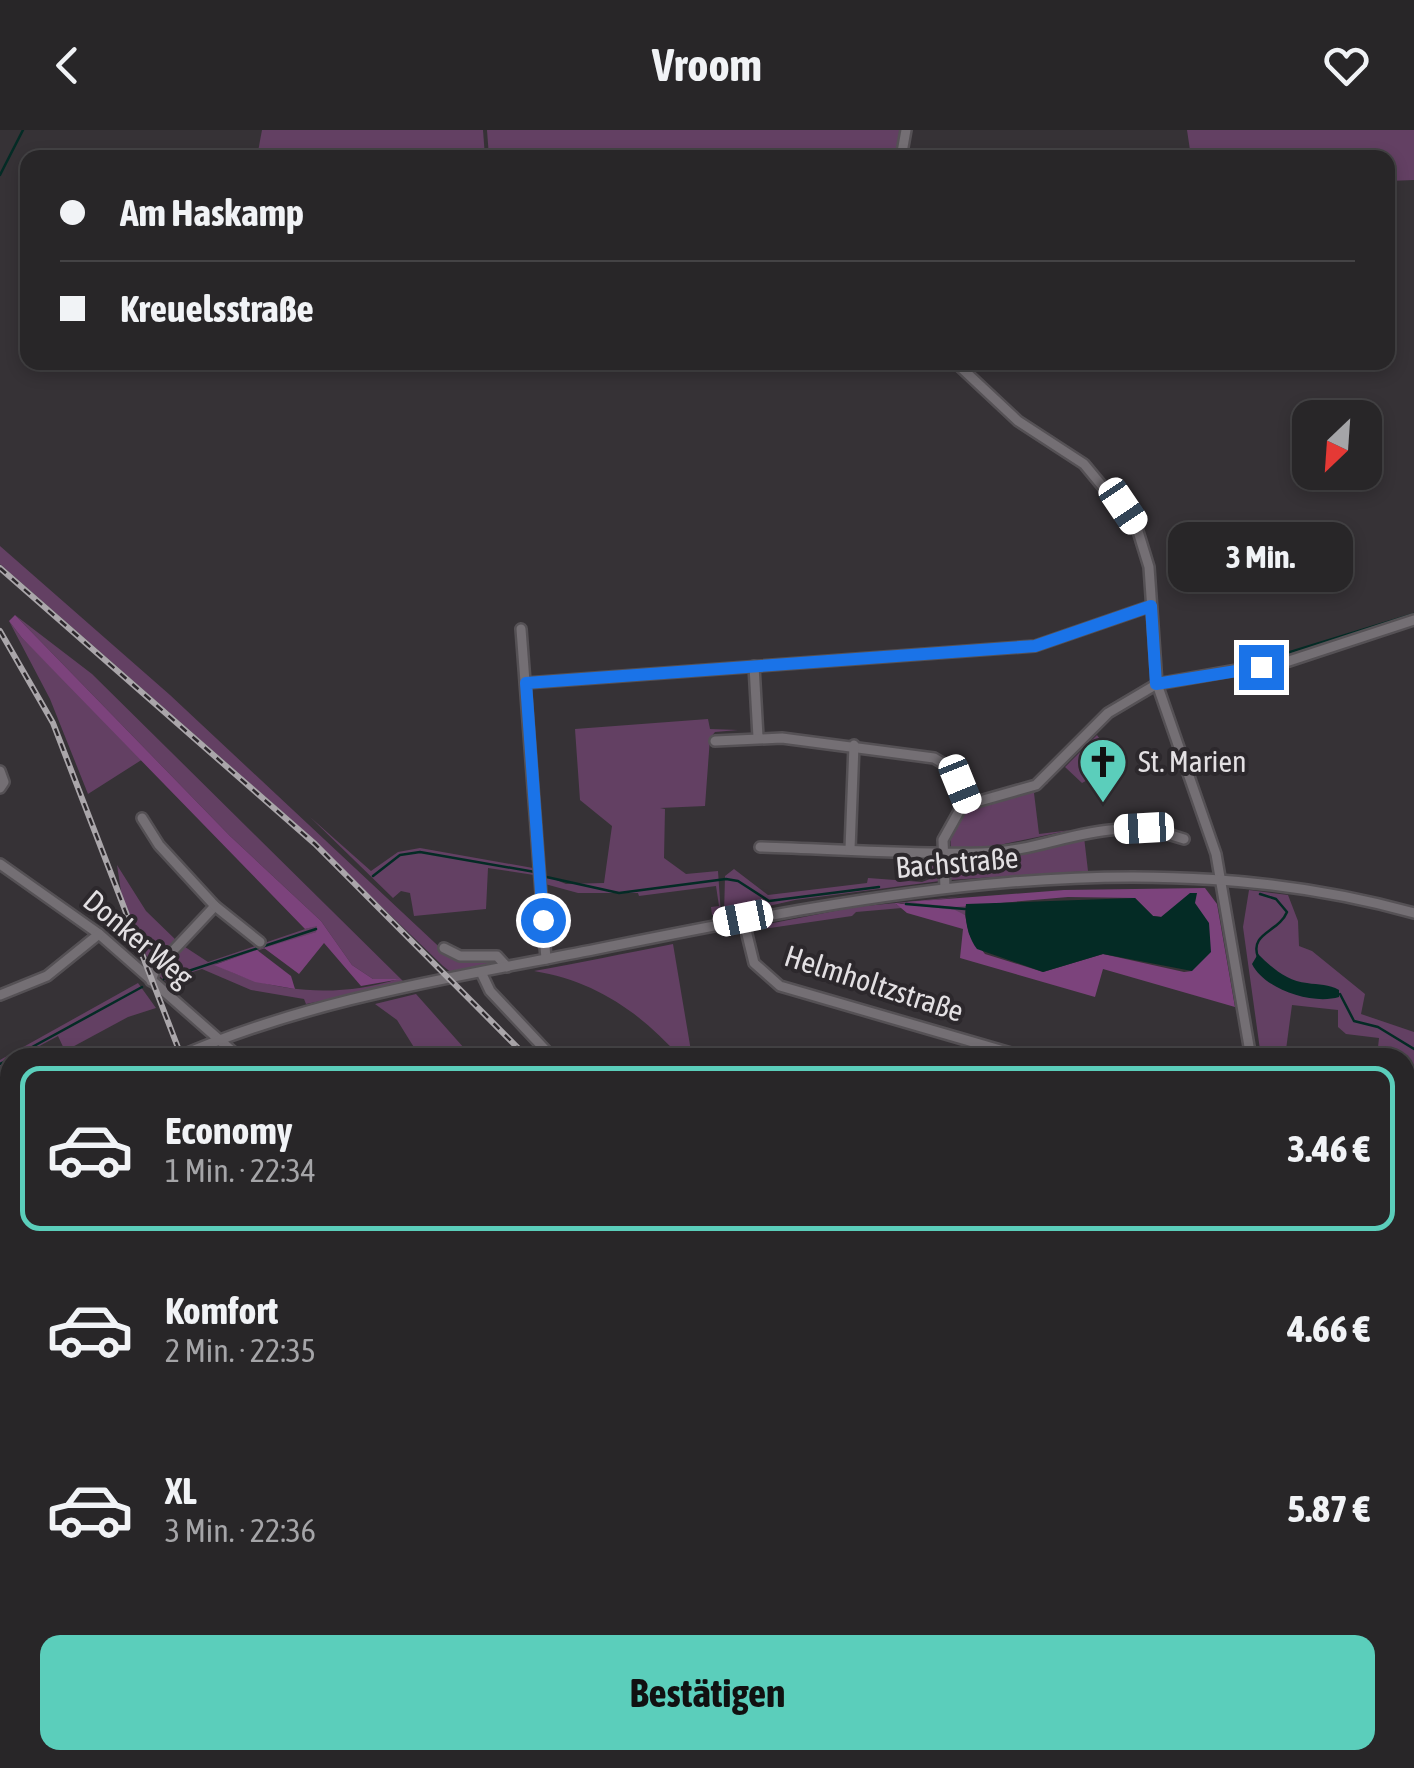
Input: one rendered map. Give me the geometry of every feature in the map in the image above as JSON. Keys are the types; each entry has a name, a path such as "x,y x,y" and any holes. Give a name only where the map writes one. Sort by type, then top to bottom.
{"street":[{"path":"964,370 1018,421 1074,456 1106,486 1138,528 1149,566 1156,684 1222,878 1249,1048"},
{"path":"526,683 1035,646 1151,606"},
{"path":"944,888 943,840 948,827 968,804 1022,791 1046,776 1108,712 1156,684 1289,661 1414,620"},
{"path":"522,629 546,959"},
{"path":"754,666 758,737"},
{"path":"716,741 758,737 854,744 934,758 950,768 968,804"},
{"path":"850,849 854,744"},
{"path":"0,770 4,782 0,788"},
{"path":"142,818 159,845 215,906 260,942"},
{"path":"760,847 987,853 1081,832 1156,829 1184,838"},
{"name":"Donker Weg","path":"0,864 99,934 227,1048"},
{"name":"Bachstraße","path":"197,1048 216,1039 481,972 743,918 944,888 1138,876 1222,878 1342,893 1414,913"},
{"path":"151,981 156,970 215,906"},
{"name":"Helmholtzstraße","path":"743,918 754,963 780,986 994,1048"},
{"path":"0,996 47,976 99,934"},
{"name":"Bachstraße","path":"444,948 460,956 498,956 507,967"},
{"path":"481,972 490,991 544,1048"}],"shaded area":[{"path":"262,130 483,130 484,150 258,150"},
{"path":"487,130 901,130 898,150 488,150"},
{"path":"1187,130 1414,130 1414,180 1395,181 1395,150 1190,150"},
{"path":"0,546 170,695 450,957 489,959 494,964 453,974 443,966 292,820 0,564"},
{"path":"15,615 92,674 406,984 306,1004 304,999 251,990 202,969 165,981 156,973 182,945 208,962 317,925 317,932 215,964 258,982 305,990 352,989 398,979 373,979 352,965 321,921 230,836"},
{"path":"15,615 230,836 321,921 352,965 373,979 401,979 361,986 324,943 299,974 264,948 316,932 317,926 305,929 22,638 9,621"},
{"path":"9,621 143,759 88,794 50,699"},
{"path":"708,719 710,729 738,730 715,732 710,738 705,806 660,808 665,809 664,858 686,874 718,871 721,915 712,915 711,907 719,906 716,886 639,896 578,893 545,884 544,875 566,884 604,883 612,826 580,800 575,729"},
{"path":"1097,735 1111,755 1100,758 1102,772 1082,783 1065,767"},
{"path":"1044,781 1048,783 1034,793 1039,834 1071,830 985,848 951,847 952,830 970,809 1032,789"},
{"path":"310,817 371,871 398,852 420,848 533,868 534,875 488,868 486,909 414,916 410,893 401,891 393,898"},
{"path":"1084,837 1088,871 950,880 951,857 1000,855"},
{"path":"930,859 941,862 940,881 795,900 724,916 725,876 734,869 768,895 867,883 868,878 922,882 930,879"},
{"path":"117,865 146,911 178,942 152,969 122,898"},
{"path":"1205,888 1217,904 1235,1007 1103,969 1095,997 960,958 963,929 907,913 895,903 955,910 965,915 969,934 985,954 1043,972 1103,954 1184,972 1192,971 1177,908 1162,917 1153,916 1135,898 1068,897 955,907 907,902 1064,890"},
{"path":"1249,890 1288,895 1298,921 1299,946 1312,951 1365,994 1361,1014 1414,1032 1414,1048 1378,1048 1379,1038 1346,1034 1338,1027 1338,1010 1292,1005 1286,1048 1260,1048 1243,927"},
{"path":"1190,893 1197,893 1195,903 1209,923 1211,952 1192,971 1103,954 1043,972 977,949 966,921 966,904 1135,898 1153,916 1161,917"},
{"path":"966,896 909,903 966,904 965,915 901,903 896,904 902,908 763,929 768,924 855,907"},
{"path":"673,944 690,1048 671,1048 632,1013 596,991 534,971"},
{"path":"257,950 291,976 295,989 255,982 214,965"},
{"path":"1258,954 1286,977 1335,988 1339,997 1316,999 1278,988 1252,964"},
{"path":"138,983 156,1008 128,1017 71,1048 64,1048 58,1036 36,1048 22,1048"},
{"path":"416,994 464,1048 414,1048 397,1020 375,1004"}],"waterway":[{"path":"0,175 23,130"},
{"path":"1274,657 1414,614"},
{"path":"373,876 400,855 420,852 535,872"},
{"path":"542,876 619,893 726,879 738,881 769,901 879,887"},
{"path":"1258,957 1256,949 1261,937 1287,912 1276,899 1260,894"},
{"path":"906,904 965,909"},
{"path":"164,979 316,929"},
{"path":"30,1048 142,987"},
{"path":"1340,994 1354,1021 1378,1027 1412,1048"}],"railway":[{"path":"0,568 315,844 518,1048"},
{"path":"0,631 53,723 178,1048"}],"place":[{"name":"St. Marien","path":"1103,804"}],"route":[{"path":"543,920 526,683 1035,646 1151,606 1156,684 1261,667"}]}
